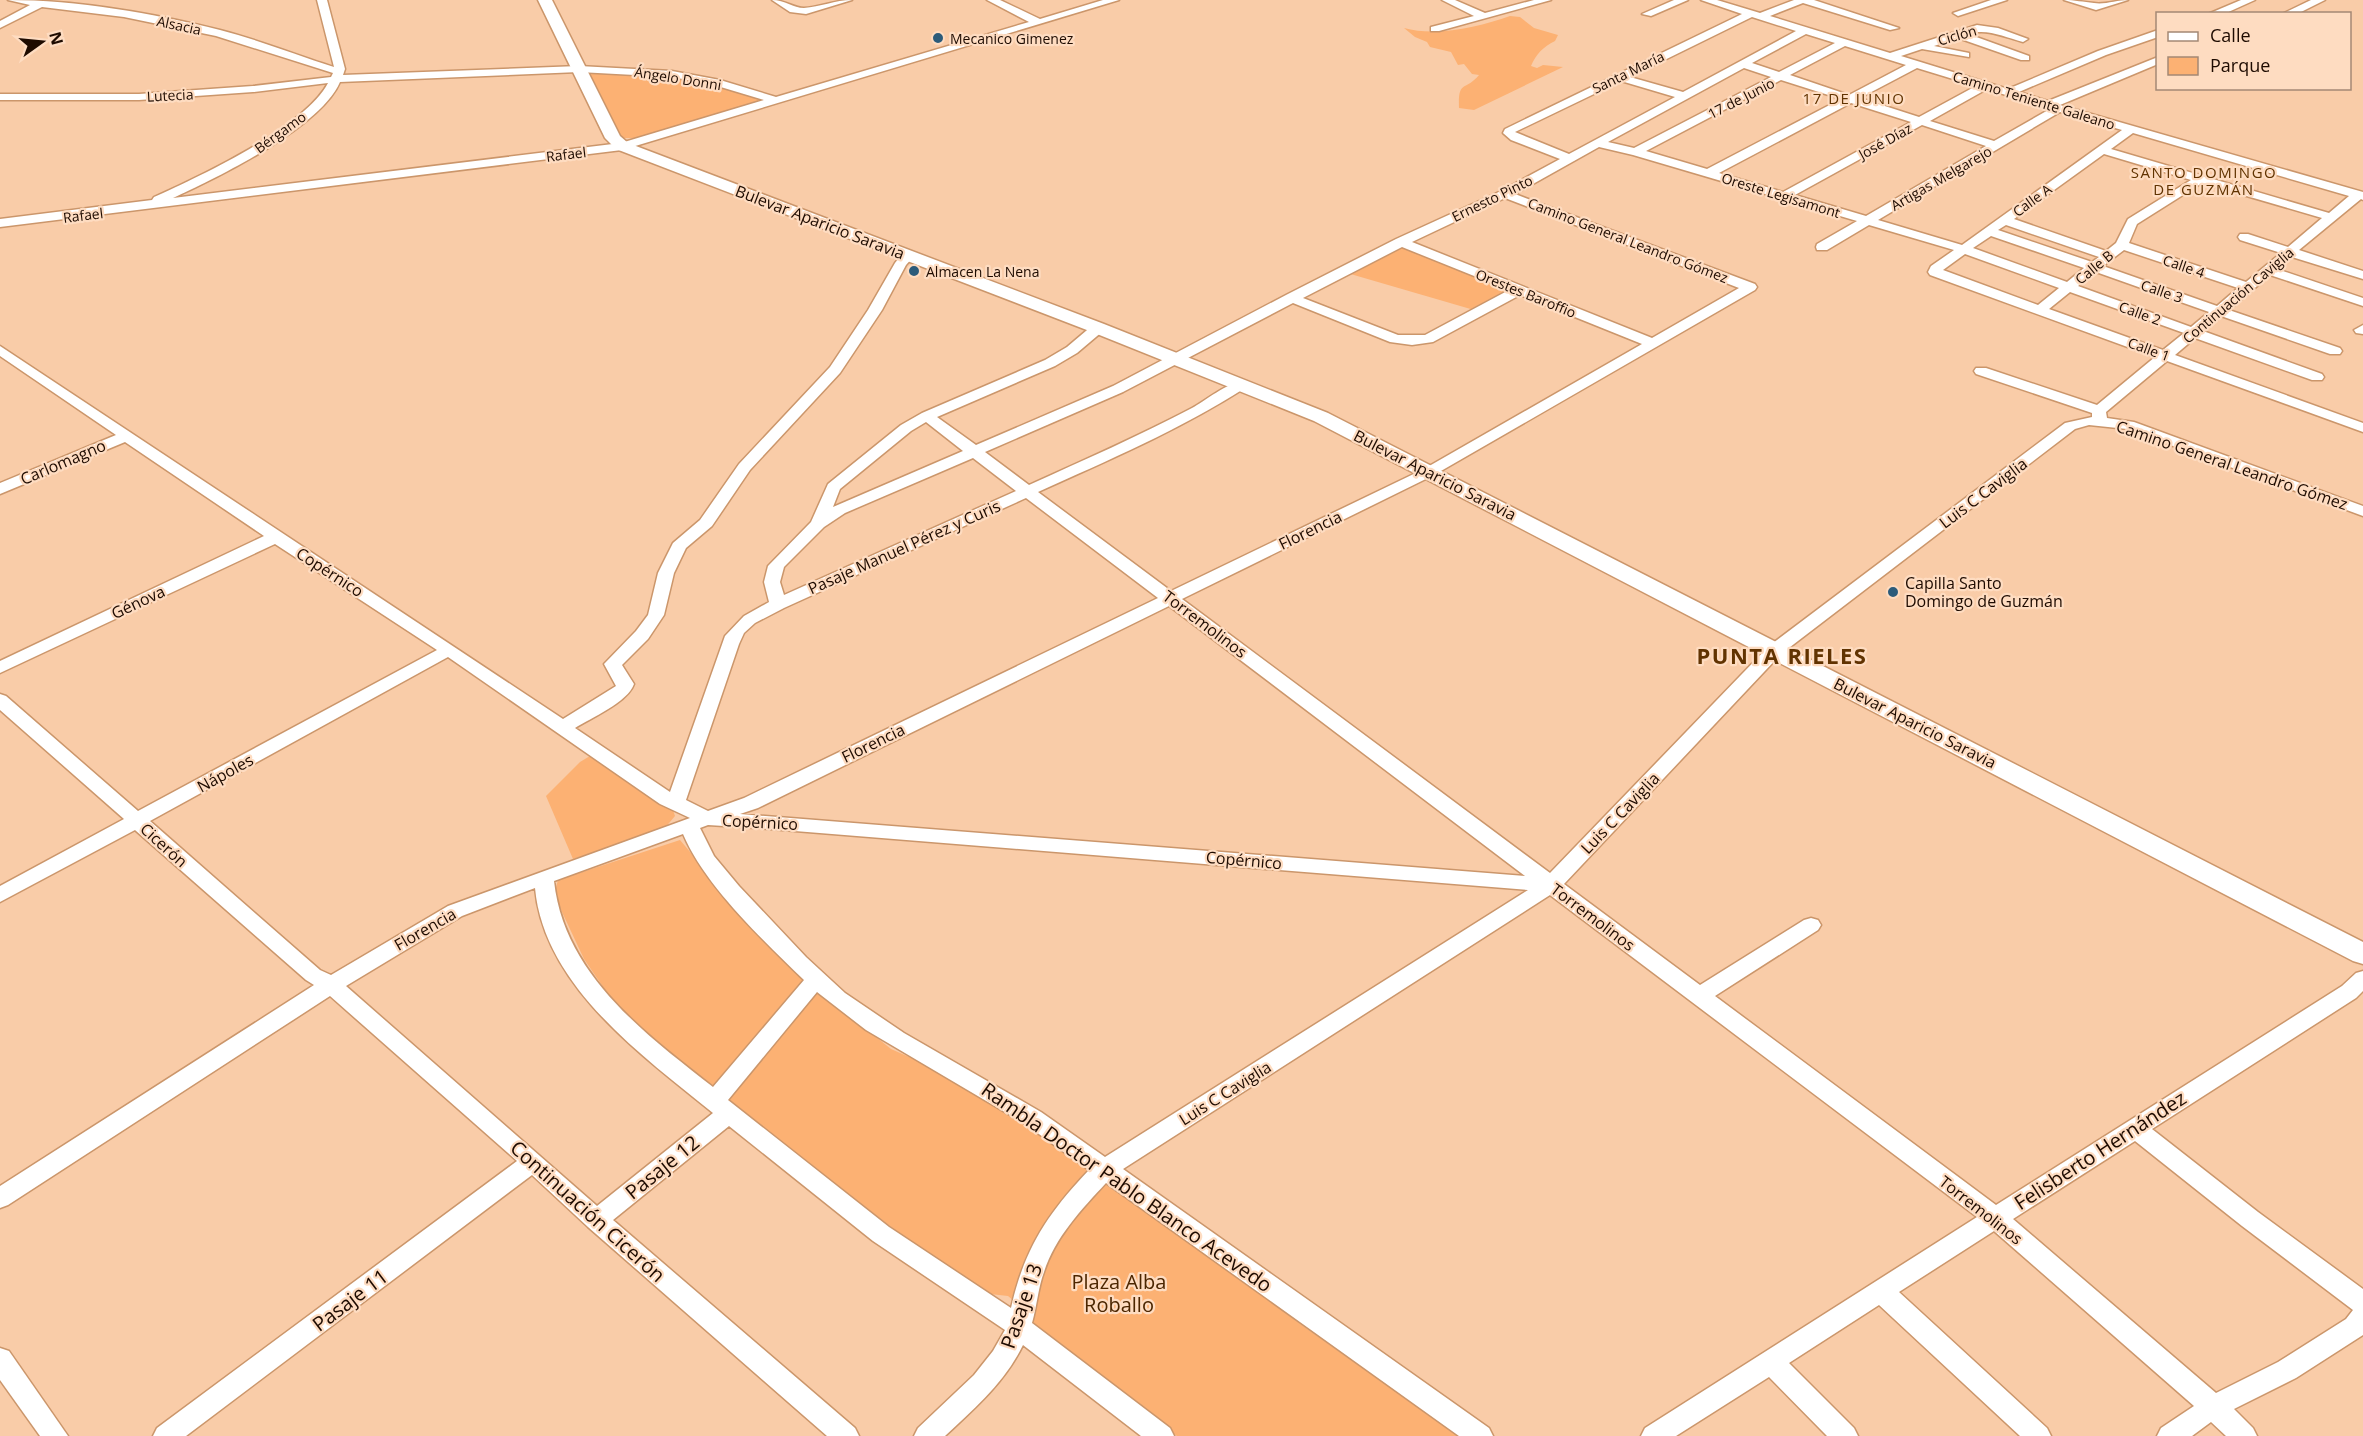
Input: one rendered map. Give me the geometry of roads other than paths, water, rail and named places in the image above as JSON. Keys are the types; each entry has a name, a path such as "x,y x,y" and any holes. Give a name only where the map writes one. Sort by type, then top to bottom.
{"street":[{"name":"Alsacia","path":"13,0 44,1 218,33 339,75 579,69"},
{"path":"322,0 339,75"},
{"path":"545,0 613,138 622,146"},
{"path":"777,0 794,10 806,11 847,0"},
{"path":"992,0 1038,22"},
{"name":"Rafael","path":"0,224 622,146 1114,0"},
{"path":"1447,0 1482,16"},
{"path":"1435,29 1527,2 1546,0"},
{"path":"1647,14 1683,0"},
{"name":"Camino Teniente Galeano","path":"1707,0 2007,93 2361,196"},
{"path":"1803,0 1894,28"},
{"name":"Santa María","path":"1568,158 1509,133 1512,129 1619,77 1756,15 1803,0"},
{"path":"1958,13 2002,0"},
{"path":"2069,0 2096,7 2123,0"},
{"path":"2218,12 2250,0"},
{"path":"2292,12 2320,0"},
{"path":"0,25 44,1"},
{"name":"Ciclón","path":"1891,56 1982,28 2023,39"},
{"name":"Ernesto Pinto","path":"818,524 839,510 1118,389 1401,242 1505,194 1805,30"},
{"path":"2007,93 2102,53 2156,33"},
{"path":"1957,34 2025,58"},
{"name":"17 de Junio","path":"1636,152 1845,42"},
{"path":"1920,46 1965,55"},
{"path":"300,60 335,52"},
{"name":"Artigas Melgarejo","path":"1822,247 1997,146 2054,107 2156,60"},
{"path":"1743,64 1997,146"},
{"path":"1709,173 1916,64"},
{"name":"Ángelo Donni","path":"579,69 672,74 716,82 775,100"},
{"name":"Lutecia","path":"0,97 140,97 252,89 339,75"},
{"name":"Bérgamo","path":"139,208 219,171 267,143 310,110 339,75"},
{"path":"1619,77 1684,96"},
{"name":"José Díaz","path":"1784,196 1985,86"},
{"name":"Calle A","path":"1935,272 1963,249 2131,129"},
{"name":"Oreste Legisamont","path":"1597,143 1709,173 1963,249"},
{"name":"Bulevar Aparicio Saravia","path":"622,146 1098,328 1321,417 2363,954"},
{"path":"2102,150 2331,218"},
{"name":"Calle B","path":"2040,310 2122,245 2132,222 2200,179"},
{"name":"Camino General Leandro Gómez","path":"1505,194 1750,287"},
{"name":"Continuación Caviglia","path":"2099,416 2218,311 2361,196"},
{"path":"2004,220 2108,256"},
{"path":"0,231 28,222"},
{"name":"Calle 3","path":"1989,231 2335,351"},
{"path":"2244,237 2363,275"},
{"name":"Orestes Baroffio","path":"1401,242 1652,343"},
{"name":"Calle 4","path":"2122,245 2247,287"},
{"name":"Calle 2","path":"1963,249 2317,378"},
{"path":"561,728 609,700 624,688 625,684 615,671 613,664 642,635 656,615 666,573 679,546 706,523 744,467 835,370 875,310 901,263 908,256"},
{"path":"2268,270 2363,302"},
{"name":"Calle 1","path":"1935,272 2363,428"},
{"name":"Florencia","path":"0,1198 331,985 455,911 751,803 1429,472 1750,287"},
{"path":"1291,298 1395,339 1412,341 1428,339 1519,290"},
{"path":"778,604 772,582 776,566 818,524 833,487 906,428 927,416 1050,363 1072,350 1098,328"},
{"name":"Copérnico","path":"0,350 276,537 449,650 675,804 698,823 782,823 1551,885"},
{"name":"Camino General Leandro Gómez","path":"1981,371 2363,511"},
{"name":"Pasaje Manuel Pérez y Curis","path":"675,804 735,633 751,618 1149,436 1205,407 1240,385"},
{"name":"Torremolinos","path":"927,416 1995,1218 2244,1436"},
{"name":"Luis C Caviglia","path":"1106,1168 1551,885 1775,650 2070,426 2099,416"},
{"name":"Carlomagno","path":"0,489 126,436"},
{"name":"Génova","path":"0,668 276,537"},
{"name":"Nápoles","path":"0,895 449,650"},
{"name":"Cicerón","path":"0,700 313,975 331,985"},
{"name":"Rambla Doctor Pablo Blanco Acevedo","path":"698,823 702,855 733,892 816,979 853,1010 928,1058 1016,1107 1106,1168 1480,1436"},
{"path":"544,877 544,893 549,919 571,962 624,1026 649,1049 881,1234 1018,1326 1161,1436"},
{"path":"1699,996 1811,925"},
{"name":"Felisberto Hernández","path":"1654,1436 2349,992 2363,978"},
{"name":"Pasaje 12","path":"596,1220 722,1107 816,979"},
{"name":"Continuación Cicerón","path":"331,985 596,1220 846,1436"},
{"path":"2135,1128 2250,1219 2363,1303"},
{"name":"Pasaje 11","path":"166,1436 533,1162"},
{"name":"Pasaje 13","path":"927,1436 988,1378 1012,1344 1031,1273 1041,1249 1067,1210 1106,1168"},
{"path":"1881,1291 2038,1436"},
{"path":"2170,1436 2213,1407 2287,1370 2355,1327 2363,1316"},
{"path":"0,1359 55,1436"},
{"path":"1772,1362 1845,1436"}],"place":[{"name":"Mecanico Gimenez","path":"938,38"},
{"name":"Almacen La Nena","path":"914,271"},
{"name":"Capilla Santo Domingo de Guzmán","path":"1893,592"}],"district":[{"name":"17 DE JUNIO","path":"1854,98"},
{"name":"SANTO DOMINGO DE GUZMÁN","path":"2204,180"},
{"name":"PUNTA RIELES","path":"1782,655"}],"park label":[{"name":"Plaza Alba Roballo","path":"1119,1292"}]}
